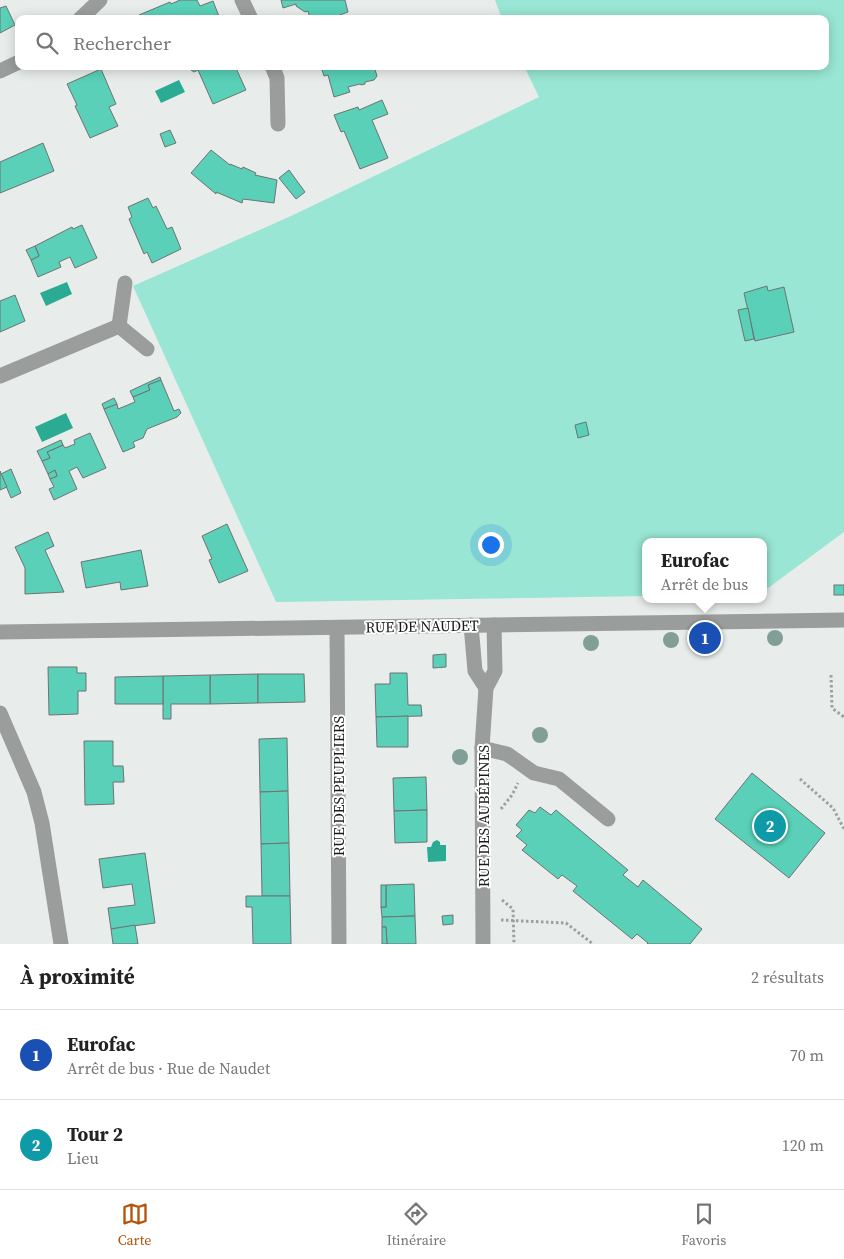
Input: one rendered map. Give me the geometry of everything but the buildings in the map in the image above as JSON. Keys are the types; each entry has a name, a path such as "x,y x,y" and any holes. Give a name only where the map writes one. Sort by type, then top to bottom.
{"street":[{"path":"84,15 100,0"},
{"path":"242,0 248,15"},
{"path":"0,71 15,64"},
{"path":"274,70 277,78 278,124"},
{"path":"119,326 125,283"},
{"path":"119,326 147,349"},
{"path":"0,376 119,326"},
{"name":"RUE DE NAUDET","path":"0,632 844,620"},
{"path":"471,625 474,671 486,688"},
{"name":"RUE DES AUBÉPINES","path":"483,944 482,748 486,688 495,671 494,625"},
{"name":"RUE DES PEUPLIERS","path":"337,628 339,944"},
{"path":"0,713 34,792 40,815 61,944"},
{"path":"482,748 507,754 534,772 559,779 608,819"}],"path":[{"path":"831,675 832,708 844,717"},
{"path":"498,813 512,795 526,767"},
{"path":"800,778 833,808 844,829"},
{"path":"499,898 513,909 514,944"},
{"path":"483,920 566,922 593,944"}],"shaded area":[{"path":"495,0 844,0 844,532 767,589 767,538 642,538 642,596 276,602 133,286 291,216 539,97 526,70 829,70 829,15 501,15"},
{"path":"179,80 185,92 161,103 155,91"},
{"path":"67,282 72,294 46,306 40,293"},
{"path":"66,413 73,428 42,442 35,427"},
{"path":"437,840 440,842 440,845 446,845 446,861 428,862 427,847 431,847 433,842"}],"place":[{"name":"Eurofac","path":"705,638"},
{"name":"Tour 2","path":"770,826"}]}
